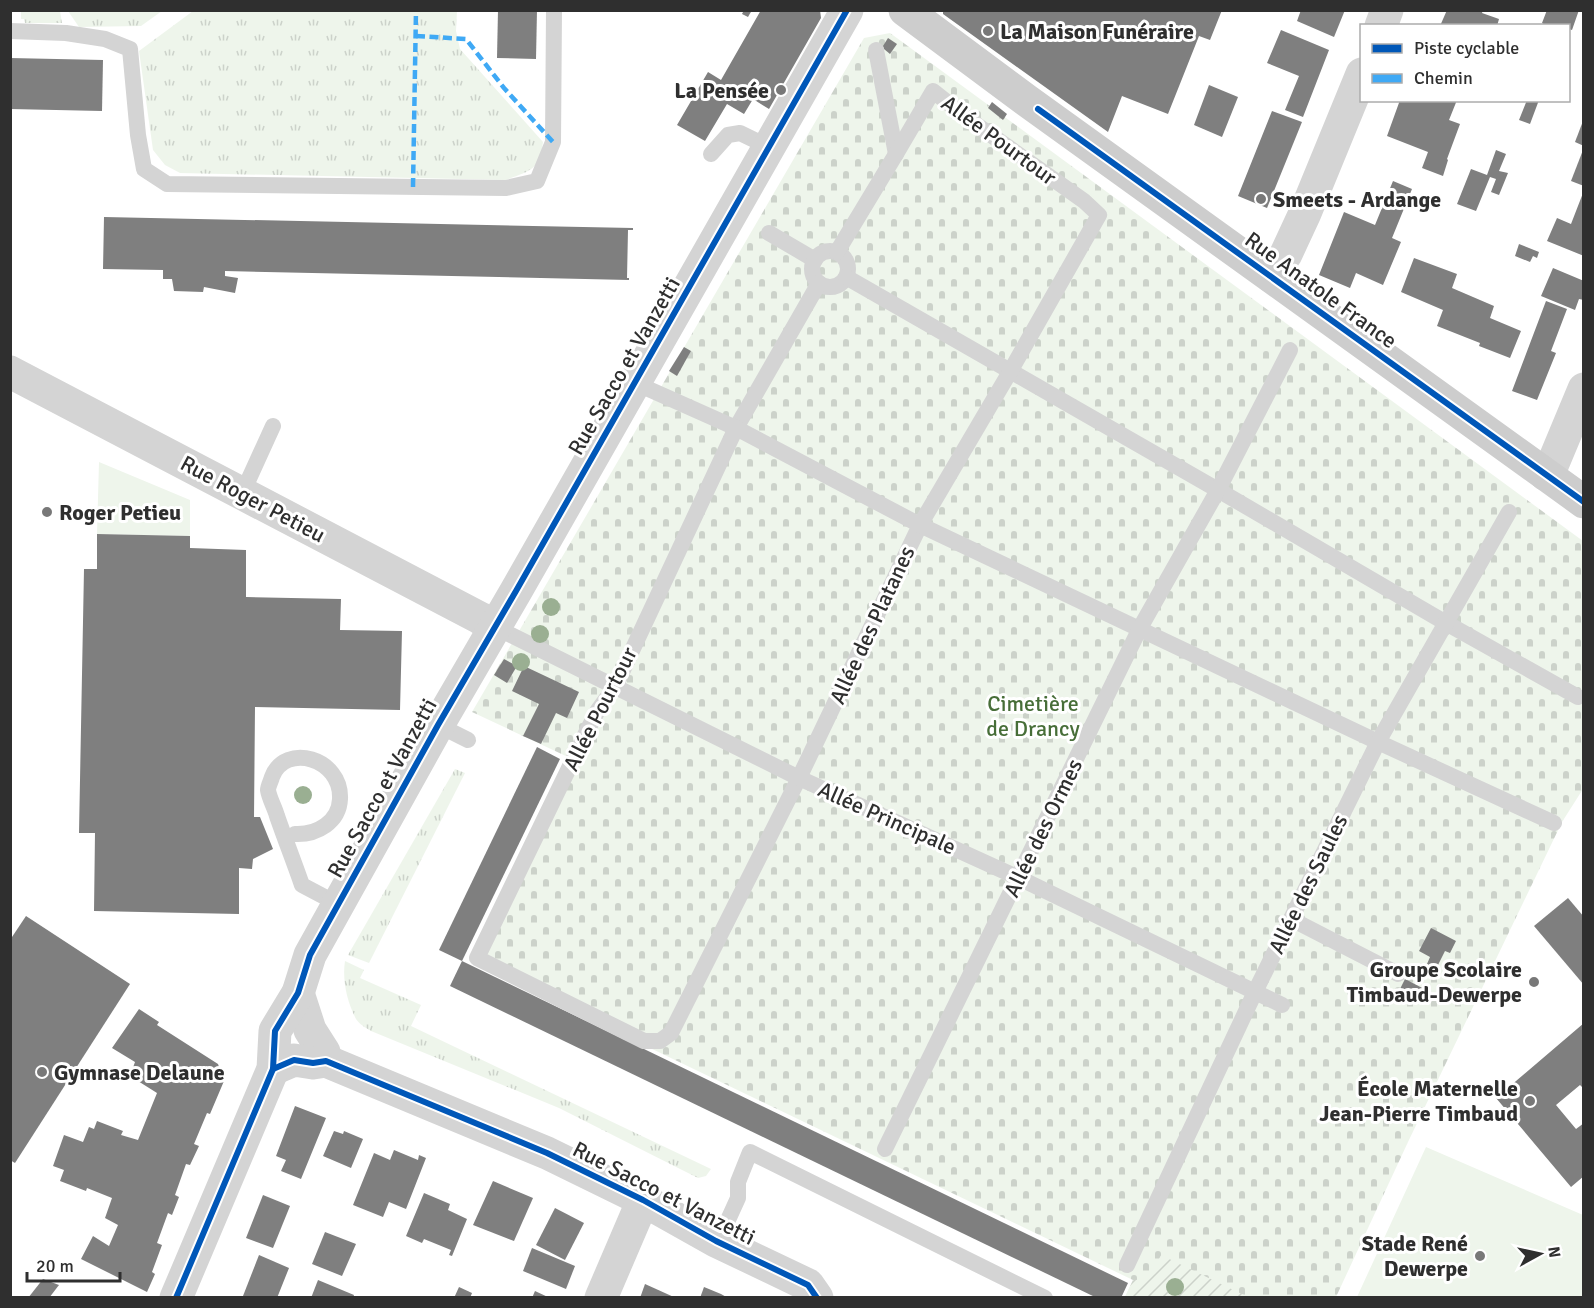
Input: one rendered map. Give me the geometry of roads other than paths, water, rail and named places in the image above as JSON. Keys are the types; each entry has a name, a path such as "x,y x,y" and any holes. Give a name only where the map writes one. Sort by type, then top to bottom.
{"main road":[{"name":"Rue Anatole France","path":"905,10 1026,100 1584,502"}],"street":[{"name":"Rue Sacco et Vanzetti","path":"817,1298 808,1285 717,1241 643,1200 547,1153 326,1062 313,1063 294,1060 273,1069 275,1031 298,993 310,955 438,725 847,10"},
{"path":"1271,276 1286,254 1305,213 1360,79"},
{"name":"Rue Roger Petieu","path":"10,372 495,627"},
{"path":"1545,474 1549,473 1584,389"},
{"path":"298,993 310,1030 324,1052 326,1062"},
{"path":"177,1298 273,1069"},
{"path":"601,1298 643,1200"}],"lane":[{"path":"10,31 105,39 130,49 138,135 144,169 167,184 506,188 537,181 553,142 554,10"},
{"path":"876,50 896,154"},
{"name":"Allée Pourtour","path":"837,252 933,91 967,118 1084,201 1099,215"},
{"path":"711,154 728,135 740,133 769,147"},
{"name":"Allée des Platanes","path":"660,1041 670,1033 799,778 920,525 1099,215"},
{"path":"769,233 815,260"},
{"path":"837,252 842,255 848,265 846,278 839,285 828,287 819,283 813,274 813,265 822,253 837,252"},
{"path":"846,278 1011,370 1446,623 1578,697"},
{"name":"Allée Pourtour","path":"660,1041 644,1041 477,958 594,718 615,687 736,428 819,283"},
{"name":"Allée des Ormes","path":"885,1149 1140,628 1218,490 1290,350"},
{"path":"635,382 736,428 920,525 1554,823"},
{"path":"242,494 273,426"},
{"name":"Allée des Saules","path":"1127,1265 1255,992 1378,742 1509,512"},
{"name":"Allée Principale","path":"495,627 799,778 1019,878 1282,1005"},
{"path":"438,725 468,740"},
{"path":"295,834 316,832 327,825 335,816 340,802 340,788 336,777 316,760 303,758 283,763 275,770 268,789 302,885 338,904"},
{"path":"1291,919 1398,974"},
{"path":"717,1241 738,1198 738,1182 750,1152 1045,1298"}],"place":[{"name":"La Maison Funéraire","path":"988,31"},
{"name":"La Pensée","path":"781,90"},
{"name":"Smeets - Ardange","path":"1261,199"},
{"name":"Roger Petieu","path":"47,512"},
{"name":"Groupe Scolaire Timbaud-Dewerpe","path":"1534,982"},
{"name":"Gymnase Delaune","path":"42,1072"},
{"name":"École Maternelle Jean-Pierre Timbaud","path":"1530,1101"},
{"name":"Stade René Dewerpe","path":"1480,1256"}],"park label":[{"name":"Cimetière de Drancy","path":"1033,716"}]}
